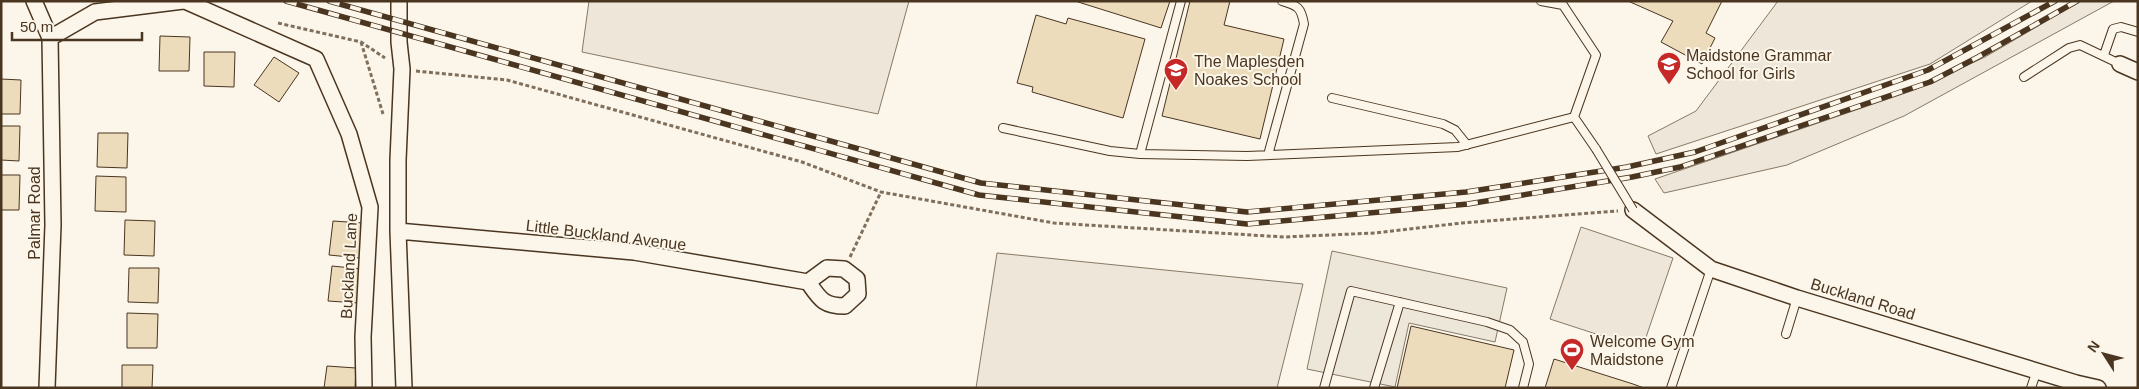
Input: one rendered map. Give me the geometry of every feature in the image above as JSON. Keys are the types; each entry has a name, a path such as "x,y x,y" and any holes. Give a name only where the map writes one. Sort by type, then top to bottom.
{"street":[{"path":"34,1 50,38 95,12 184,1"},
{"name":"Buckland Lane","path":"184,1 316,59 349,134 370,207 363,337 364,388"},
{"path":"399,1 399,42 402,69 398,160 398,231 404,388"},
{"name":"Palmar Road","path":"46,388 52,225 50,38"},
{"path":"2120,64 2138,72"},
{"name":"Buckland Road","path":"1633,210 1711,268 1797,298 2037,370 2076,385 2098,388"},
{"name":"Little Buckland Avenue","path":"398,231 634,252 808,282"},
{"path":"827,268 844,269 857,279 858,294 845,306 830,306 820,300 808,282 827,268"}],"lane":[{"path":"1140,154 1181,1"},
{"path":"1268,155 1304,24 1302,12 1296,6 1282,1"},
{"path":"1541,1 1563,5 1596,55 1574,117"},
{"path":"2104,55 2112,29 2121,27 2138,32"},
{"path":"2024,77 2069,48 2080,45 2120,64"},
{"path":"1332,98 1443,124 1455,130 1466,145"},
{"path":"1003,128 1110,151 1140,154 1268,155 1398,151 1466,145 1574,117"},
{"path":"1574,117 1633,210"},
{"path":"1671,388 1711,268"},
{"path":"1324,388 1351,290 1487,322 1510,330 1523,342 1529,364 1524,388"},
{"path":"1786,334 1797,298"},
{"path":"1374,388 1400,302"},
{"path":"2031,388 2037,370"}],"path":[{"path":"269,38 277,23 360,42 402,69 507,80 802,162 881,192 1054,223 1284,237 1375,233 1462,223 1633,210"},
{"path":"360,42 383,115"},
{"path":"844,269 881,192"}],"shaded area":[{"path":"589,1 909,1 878,114 582,52"},
{"path":"1778,1 2032,1 1930,64 1656,154 1648,136 1696,111"},
{"path":"2081,1 2114,1 1904,116 1787,165 1664,193 1655,179 1914,90 1985,57"},
{"path":"1581,227 1673,258 1642,349 1550,319"},
{"path":"1332,251 1507,288 1495,342 1409,323 1395,387 1307,369"},
{"path":"997,253 1303,284 1277,388 976,388"}],"building":[{"path":"1075,1 1170,1 1161,28"},
{"path":"1190,1 1230,1 1224,25 1284,39 1260,139 1162,116"},
{"path":"1628,1 1722,1 1706,33 1715,38 1702,64 1661,42 1673,21"},
{"path":"1036,15 1066,24 1068,18 1145,39 1123,118 1032,92 1033,87 1017,83"},
{"path":"160,36 190,37 189,71 159,71"},
{"path":"204,52 235,52 234,87 204,86"},
{"path":"274,57 299,73 279,102 254,85"},
{"path":"1,79 21,80 20,114 1,114"},
{"path":"1,126 20,126 19,161 1,160"},
{"path":"98,133 128,133 127,168 97,167"},
{"path":"1,175 20,175 19,210 1,210"},
{"path":"96,176 126,177 126,212 95,211"},
{"path":"125,220 155,221 154,256 124,255"},
{"path":"333,221 363,223 360,258 329,255"},
{"path":"332,266 362,269 358,303 328,301"},
{"path":"129,268 159,268 158,303 128,302"},
{"path":"127,313 158,314 157,348 127,348"},
{"path":"1411,326 1514,350 1505,388 1397,388"},
{"name":"Welcome Gym Maidstone","path":"1554,359 1633,384 1644,388 1545,388"},
{"path":"122,365 153,365 152,388 122,388"},
{"path":"327,366 356,368 355,388 324,388"}],"railway":[{"path":"286,1 979,195 1247,224 1468,204 1632,177 1680,167 1930,82 2077,1"},
{"path":"329,1 981,183 1247,212 1466,192 1627,167 1695,152 1928,70 2055,1"}],"place":[{"name":"Maidstone Grammar School for Girls","path":"1669,85"},
{"name":"The Maplesden Noakes School","path":"1176,91"},
{"name":"Welcome Gym Maidstone","path":"1572,371"}]}
